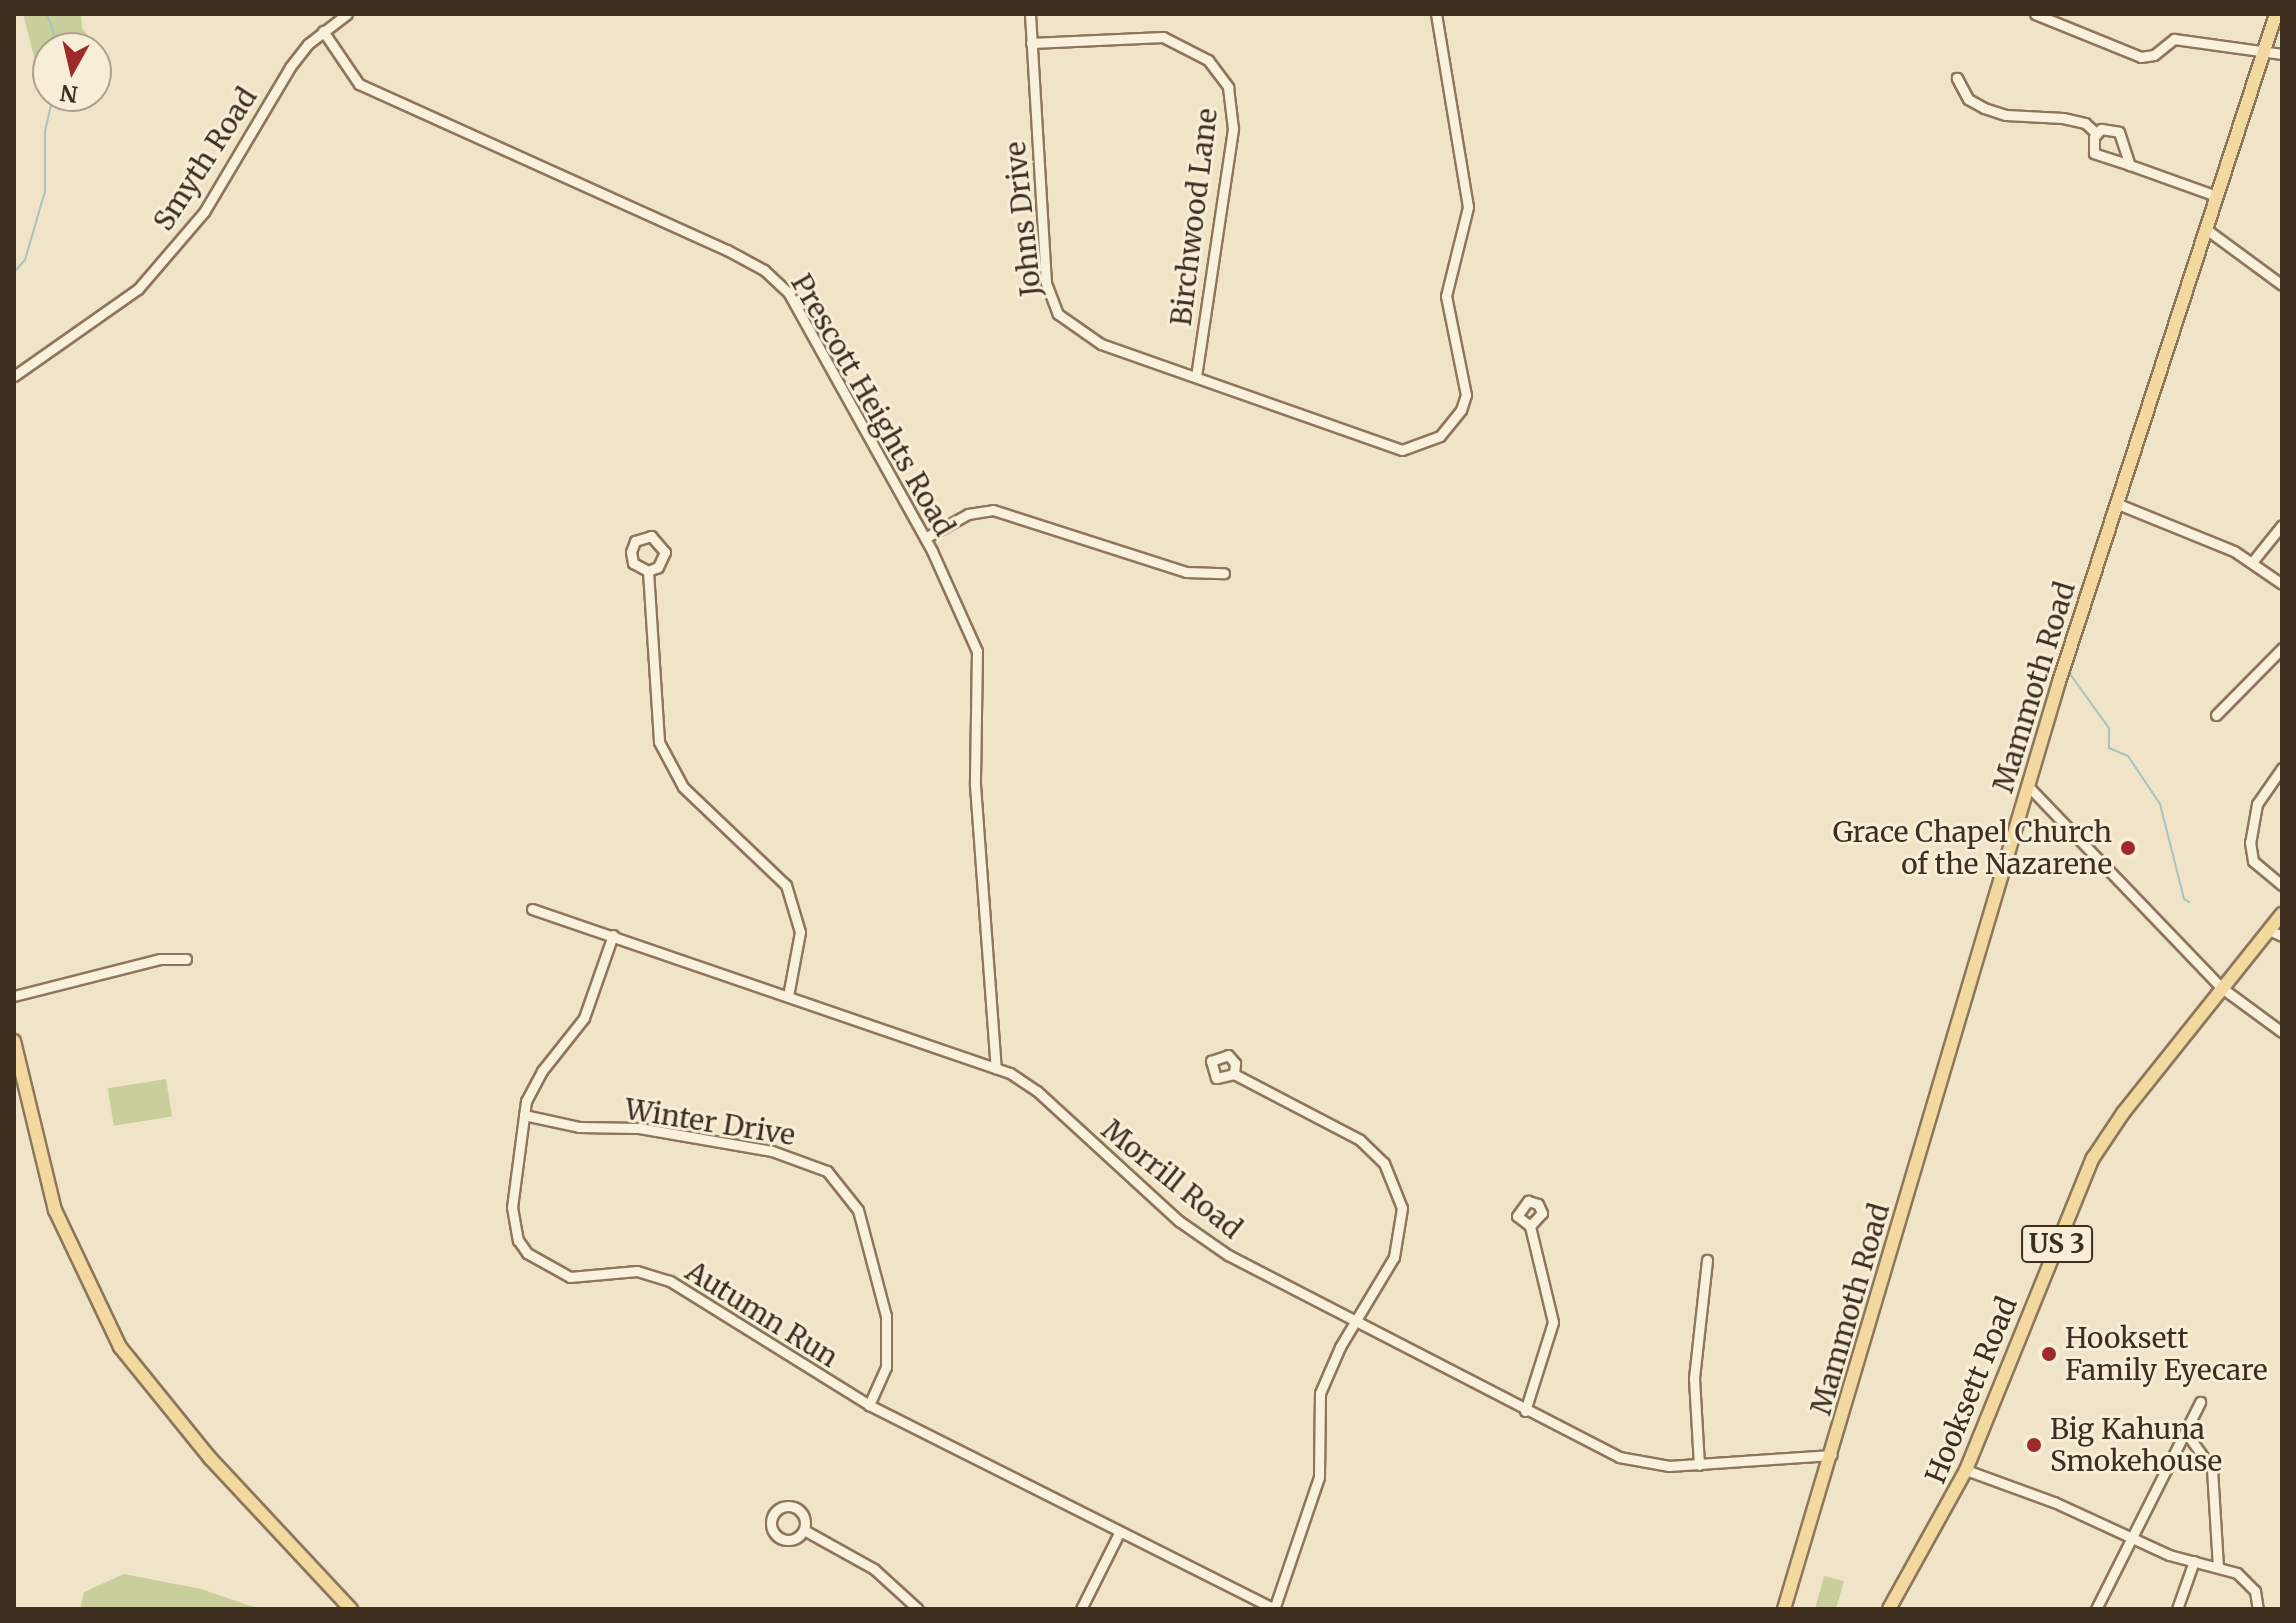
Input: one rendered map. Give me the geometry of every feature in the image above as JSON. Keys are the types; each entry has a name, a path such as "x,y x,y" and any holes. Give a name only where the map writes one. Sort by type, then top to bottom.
{"main road":[{"name":"Mammoth Road","path":"1784,1609 2028,786 2276,14"},
{"name":"Hooksett Road","path":"1889,1609 1966,1470 2093,1158 2282,914"},
{"path":"14,1041 55,1210 120,1347 210,1458 351,1609"}],"street":[{"name":"Smyth Road","path":"14,376 119,305 166,257 227,177 290,67 323,31 347,14"},
{"name":"Johns Drive","path":"1030,14 1050,300 1079,333 1386,448 1426,445 1456,418 1467,386 1446,296 1468,207 1436,14"},
{"path":"2035,14 2141,57 2154,55 2174,39 2282,54"},
{"name":"Prescott Heights Road","path":"323,31 359,84 651,214 777,279 925,538 962,612 980,668 975,785 996,1068"},
{"name":"Birchwood Lane","path":"1031,43 1163,37 1208,60 1228,87 1233,129 1196,377"},
{"path":"1968,99 2006,115 2085,123 2096,133"},
{"path":"2096,133 2106,128 2119,132 2130,165"},
{"path":"2096,133 2094,153 2216,196"},
{"path":"2206,229 2282,285"},
{"path":"2118,504 2253,561 2282,584"},
{"path":"925,538 968,514 993,510 1186,572 1224,573"},
{"path":"2253,561 2282,525"},
{"path":"648,571 659,742 683,787 786,885 800,932 788,996"},
{"path":"2216,715 2282,648"},
{"path":"2282,768 2266,786 2250,821 2253,861 2282,885"},
{"path":"2028,786 2222,988 2282,1032"},
{"name":"Morrill Road","path":"532,909 996,1068 1037,1091 1199,1237 1525,1411 1619,1457 1653,1464 1699,1465 1832,1455"},
{"path":"2269,930 2282,936"},
{"name":"Autumn Run","path":"613,935 584,1018 533,1085 524,1115 513,1224 518,1240 539,1265 570,1277 654,1274 869,1405 1274,1609"},
{"path":"14,996 160,959 186,959"},
{"path":"1234,1074 1360,1140 1392,1177 1402,1208 1400,1241 1320,1393 1319,1477 1274,1609"},
{"name":"Winter Drive","path":"524,1115 579,1127 649,1129 772,1151 827,1171 858,1210 886,1316 886,1367 869,1405"},
{"path":"1525,1411 1553,1322 1530,1226"},
{"path":"1699,1465 1694,1378 1707,1260"},
{"path":"2096,1609 2187,1434 2200,1402"},
{"path":"2187,1434 2212,1469 2218,1567"},
{"path":"1966,1470 2067,1507 2132,1540 2218,1567 2250,1584 2258,1609"},
{"path":"804,1530 874,1569 918,1609"},
{"path":"1081,1609 1119,1533"},
{"path":"2177,1609 2194,1561"}],"green space":[{"path":"23,14 81,14 85,32 32,32 32,49"},
{"path":"166,1079 172,1117 114,1126 108,1088"},
{"path":"124,1574 201,1589 260,1609 80,1609 84,1592"},
{"path":"1824,1576 1844,1581 1836,1609 1815,1609"}],"waterway":[{"path":"47,14 53,32"},
{"path":"14,272 25,260 45,191 45,131 49,112"},
{"path":"2070,674 2109,728 2109,748 2128,756 2160,804 2184,899 2189,902"}],"place":[{"name":"Grace Chapel Church of the Nazarene","path":"2128,848"},
{"name":"Hooksett Family Eyecare","path":"2049,1354"},
{"name":"Big Kahuna Smokehouse","path":"2034,1445"}]}
